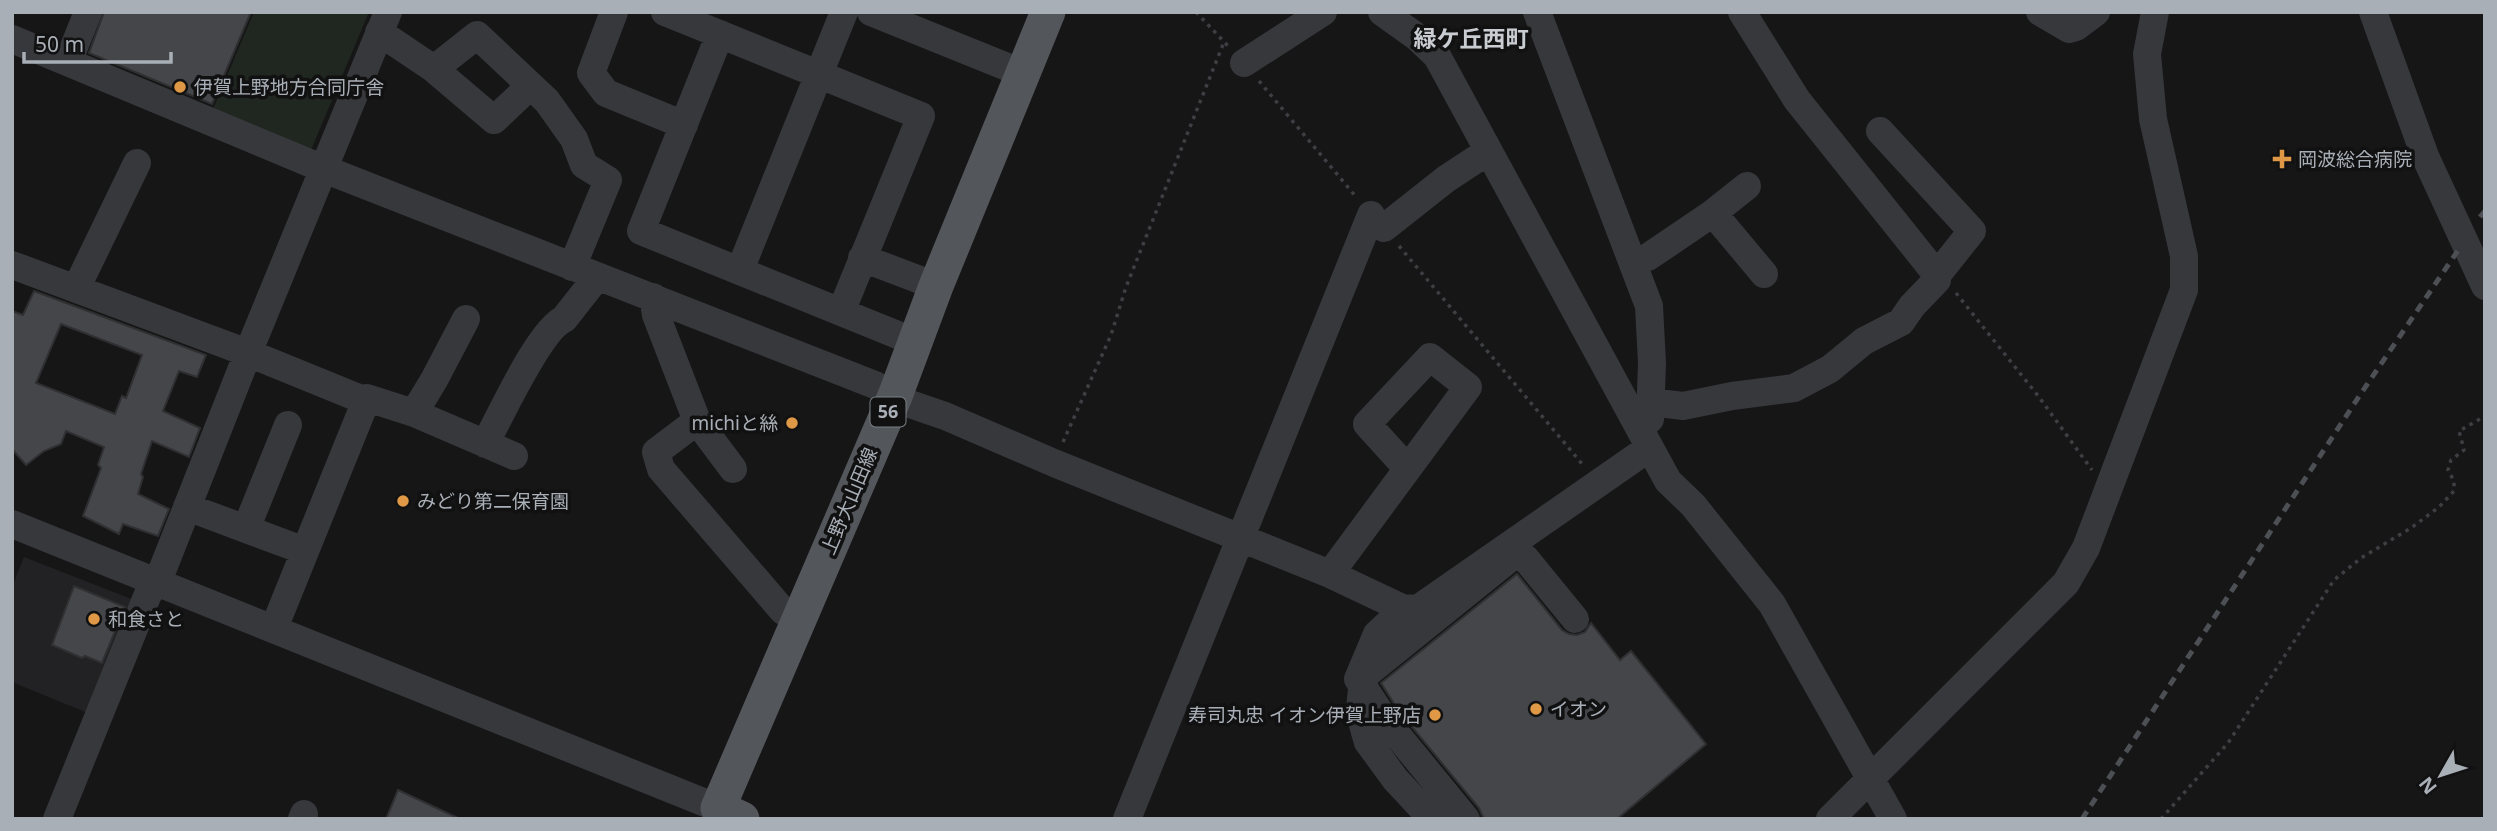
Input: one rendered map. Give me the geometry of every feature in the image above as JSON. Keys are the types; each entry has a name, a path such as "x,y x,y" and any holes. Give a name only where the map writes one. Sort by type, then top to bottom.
{"main road":[{"name":"上野大山田線","path":"722,816 799,616 895,396 936,286 1048,12"}],"street":[{"path":"68,62 88,12"},
{"path":"614,12 591,73 606,93 684,125"},
{"path":"665,12 921,116 841,312"},
{"path":"740,271 844,12"},
{"path":"871,12 1022,73"},
{"path":"1244,63 1323,12"},
{"path":"1382,12 1417,37 1437,56"},
{"path":"1413,12 1668,481 1693,505 1772,604 1893,819"},
{"path":"1537,12 1649,306 1652,363 1649,448"},
{"path":"1742,12 1797,100 1937,275"},
{"path":"2040,12 2069,30 2096,12"},
{"path":"2373,12 2425,156 2485,286"},
{"path":"1830,819 2066,583 2086,548 2184,290 2184,256 2153,119 2147,54 2149,15"},
{"path":"57,819 148,594 158,581 384,22 494,120 530,86"},
{"path":"720,34 641,231 915,342"},
{"path":"434,69 477,35 547,102 574,139 584,165 608,180 585,272 564,319 558,321 542,338 485,444"},
{"path":"12,39 324,169 875,385 1054,463 1329,574 1404,609 1419,608 1649,448"},
{"path":"1651,402 1683,406 1794,387 1830,369 1864,341 1901,322 1937,280 1937,275 1972,231 1880,131"},
{"path":"1127,819 1240,538 1378,221 1487,152"},
{"path":"76,289 137,163"},
{"path":"1632,261 1648,257 1713,213 1747,186"},
{"path":"1713,213 1764,274"},
{"path":"862,258 936,286"},
{"path":"12,265 366,401"},
{"path":"653,298 656,316 697,421 733,468"},
{"path":"414,413 466,319"},
{"path":"274,628 367,398 414,413 513,456"},
{"path":"697,421 656,453 661,469 783,611 799,616"},
{"path":"246,529 288,425"},
{"path":"1329,574 1407,468"},
{"path":"187,507 305,551"},
{"path":"12,524 274,628 722,816"},
{"path":"1408,819 1391,799 1360,720 1360,696 1366,674 1510,558 1522,556 1531,564 1575,619"},
{"path":"1404,609 1377,634 1358,679 1385,720 1466,819"},
{"path":"1368,742 1395,779 1432,819"}],"path":[{"path":"1054,463 1111,335 1126,287 1224,42"},
{"path":"1937,275 1945,281 2039,397 2108,492"},
{"path":"2161,819 2228,743 2334,580 2361,558 2440,507 2454,491 2454,481 2448,470 2451,460 2464,450 2459,431 2485,416"}],"shaded area":[{"path":"254,12 369,12 311,150 213,109"},
{"path":"24,557 134,600 90,714 12,682 12,587"}],"building":[{"name":"伊賀上野地方合同庁舎","path":"104,12 251,12 212,104 89,53"},
{"path":"34,291 206,355 197,377 179,371 163,411 200,428 189,457 152,441 141,474 143,477 138,494 169,509 158,536 123,524 119,534 83,516 101,468 98,465 104,447 66,431 61,444 44,451 26,465 12,449 12,311 23,315","holes":["61,324 142,355 126,398 122,396 115,414 36,383"]},
{"name":"イオン","path":"1517,574 1562,630 1577,635 1585,632 1591,623 1620,660 1631,651 1706,744 1617,819 1484,819 1479,808 1398,710 1381,683"},
{"name":"和食さと","path":"74,586 125,607 102,663 52,645"},
{"path":"398,790 460,819 386,819"}],"railway":[{"path":"2480,217 2485,211"},
{"path":"2082,819 2459,249"}],"place":[{"name":"伊賀上野地方合同庁舎","path":"180,87"},
{"name":"岡波総合病院","path":"2282,159"},
{"name":"michiと絲","path":"792,423"},
{"name":"みどり第二保育園","path":"403,501"},
{"name":"和食さと","path":"94,619"},
{"name":"イオン","path":"1536,709"},
{"name":"寿司丸忠 イオン伊賀上野店","path":"1435,715"}],"district":[{"name":"緑ケ丘西町","path":"1471,39"}]}
